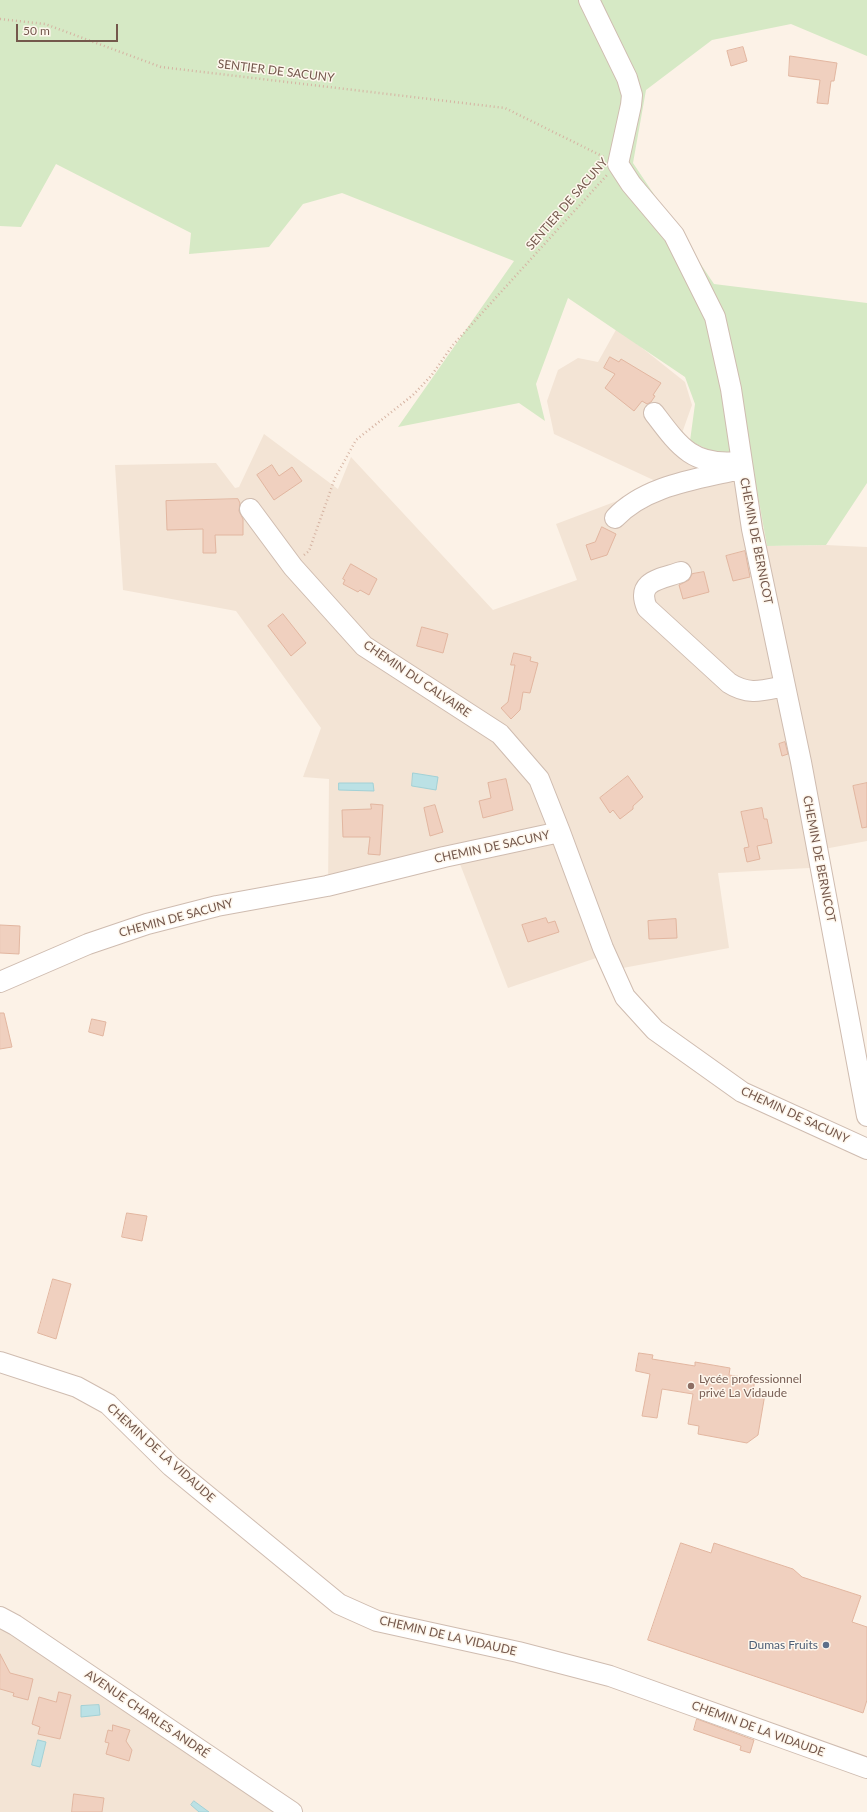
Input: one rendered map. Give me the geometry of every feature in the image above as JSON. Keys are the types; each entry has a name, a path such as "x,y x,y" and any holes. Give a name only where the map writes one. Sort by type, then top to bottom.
{"street":[{"path":"589,0 627,78 632,95 618,164"},
{"name":"CHEMIN DE BERNICOT","path":"618,164 631,184 674,235 716,317 731,389 752,529 801,762 867,1116"},
{"path":"654,413 680,444 704,461 742,466"},
{"path":"615,518 635,501 666,487 731,471 742,466"},
{"name":"CHEMIN DU CALVAIRE","path":"250,509 292,567 364,646 500,734 539,779 560,832"},
{"path":"681,572 647,584 643,591 643,600 647,608 729,683 739,690 756,691 786,686"},
{"name":"CHEMIN DE SACUNY","path":"0,982 88,944 148,924 217,906 327,886 444,857 560,832 603,948 625,997 655,1030 742,1092 867,1149"},
{"name":"CHEMIN DE LA VIDAUDE","path":"0,1362 77,1387 108,1404 171,1466 339,1604 378,1621 518,1652 610,1676 867,1768"},
{"name":"AVENUE CHARLES ANDRÉ","path":"0,1617 292,1812"}],"path":[{"name":"SENTIER DE SACUNY","path":"0,19 45,24 161,67 505,108 618,164 453,345 431,376 413,395 356,440 335,478 309,550 292,567"}],"shaded area":[{"path":"617,328 685,382 692,405 681,436 704,456 752,463 767,546 826,545 867,547 867,841 824,849 827,867 718,873 729,948 607,971 599,957 508,988 460,864 328,890 329,779 303,777 321,728 236,611 123,590 115,465 216,463 235,488 239,487 264,434 338,489 351,457 493,610 577,580 556,524 662,484 554,434 547,401 558,370 578,358 598,362"},
{"path":"0,1613 298,1812 0,1812"}],"green space":[{"path":"0,0 867,0 867,56 791,24 712,40 646,90 633,163 714,284 867,303 867,483 826,545 767,546 752,463 717,454 690,441 695,404 685,377 568,298 536,384 545,421 519,403 398,427 514,261 342,193 303,204 269,247 189,254 191,233 56,164 21,227 0,226"}],"water":[{"path":"413,773 438,777 436,790 412,786"},
{"path":"339,783 373,783 374,791 339,790"},
{"path":"99,1705 100,1715 81,1717 81,1706"},
{"path":"38,1740 46,1742 40,1767 32,1765"},
{"path":"194,1801 209,1812 199,1812 191,1805"}],"building":[{"path":"743,47 747,61 731,66 727,51"},
{"path":"790,56 837,63 834,81 831,81 828,104 817,103 820,80 789,76"},
{"path":"610,357 619,362 621,359 661,383 653,395 655,396 651,402 647,404 642,401 634,411 605,388 615,374 604,368"},
{"path":"272,465 279,476 292,467 302,481 274,500 257,475"},
{"path":"238,499 240,503 239,511 243,519 243,535 215,535 216,553 203,553 203,529 167,530 166,501"},
{"path":"602,527 616,534 607,555 591,560 586,545 595,542"},
{"path":"745,551 750,577 733,581 726,556"},
{"path":"351,564 377,579 369,595 360,590 358,592 343,584 345,580 343,579"},
{"path":"704,572 709,592 683,599 679,585 689,580 692,574"},
{"path":"283,614 306,643 291,656 268,626"},
{"path":"422,627 448,634 443,653 417,646"},
{"path":"514,653 531,657 530,661 538,663 530,693 523,692 520,710 511,719 501,708 508,702 515,665 511,665"},
{"path":"785,742 788,754 782,756 779,744"},
{"path":"628,776 643,797 633,806 633,809 620,819 613,810 610,813 600,798"},
{"path":"506,779 513,810 483,818 479,801 491,798 488,783"},
{"path":"867,783 867,827 862,828 853,786"},
{"path":"371,804 383,805 380,855 368,854 370,837 343,837 342,810 371,809"},
{"path":"435,805 443,832 430,836 424,808"},
{"path":"762,808 764,819 767,819 772,843 757,846 760,859 747,862 744,848 749,847 741,812"},
{"path":"546,918 548,923 555,921 559,932 528,942 522,925"},
{"path":"676,919 677,938 649,939 648,921"},
{"path":"0,925 20,926 19,954 0,953"},
{"path":"0,1013 4,1013 12,1047 0,1049"},
{"path":"92,1019 106,1022 103,1036 89,1032"},
{"path":"127,1213 147,1216 142,1241 122,1237"},
{"path":"53,1279 71,1284 56,1339 38,1333"},
{"path":"639,1353 653,1355 652,1359 695,1366 695,1362 730,1368 729,1375 755,1379 753,1392 765,1394 758,1435 747,1443 698,1434 699,1426 688,1424 693,1394 662,1389 657,1418 642,1416 650,1374 636,1371"},
{"path":"681,1543 711,1553 714,1543 793,1569 802,1577 861,1596 852,1622 867,1627 867,1700 863,1713 648,1640"},
{"path":"0,1654 10,1673 33,1679 28,1700 13,1696 14,1693 0,1689"},
{"path":"59,1692 71,1695 60,1739 38,1734 40,1727 32,1724 39,1697 56,1702"},
{"path":"697,1719 754,1740 750,1753 740,1750 741,1746 694,1730"},
{"path":"113,1725 130,1730 126,1741 132,1750 129,1761 106,1754 109,1743 105,1742 108,1730 112,1731"},
{"path":"74,1794 104,1798 102,1812 72,1812"}],"place":[{"name":"Lycée professionnel privé La Vidaude","path":"691,1386"},
{"name":"Dumas Fruits","path":"826,1645"}]}
